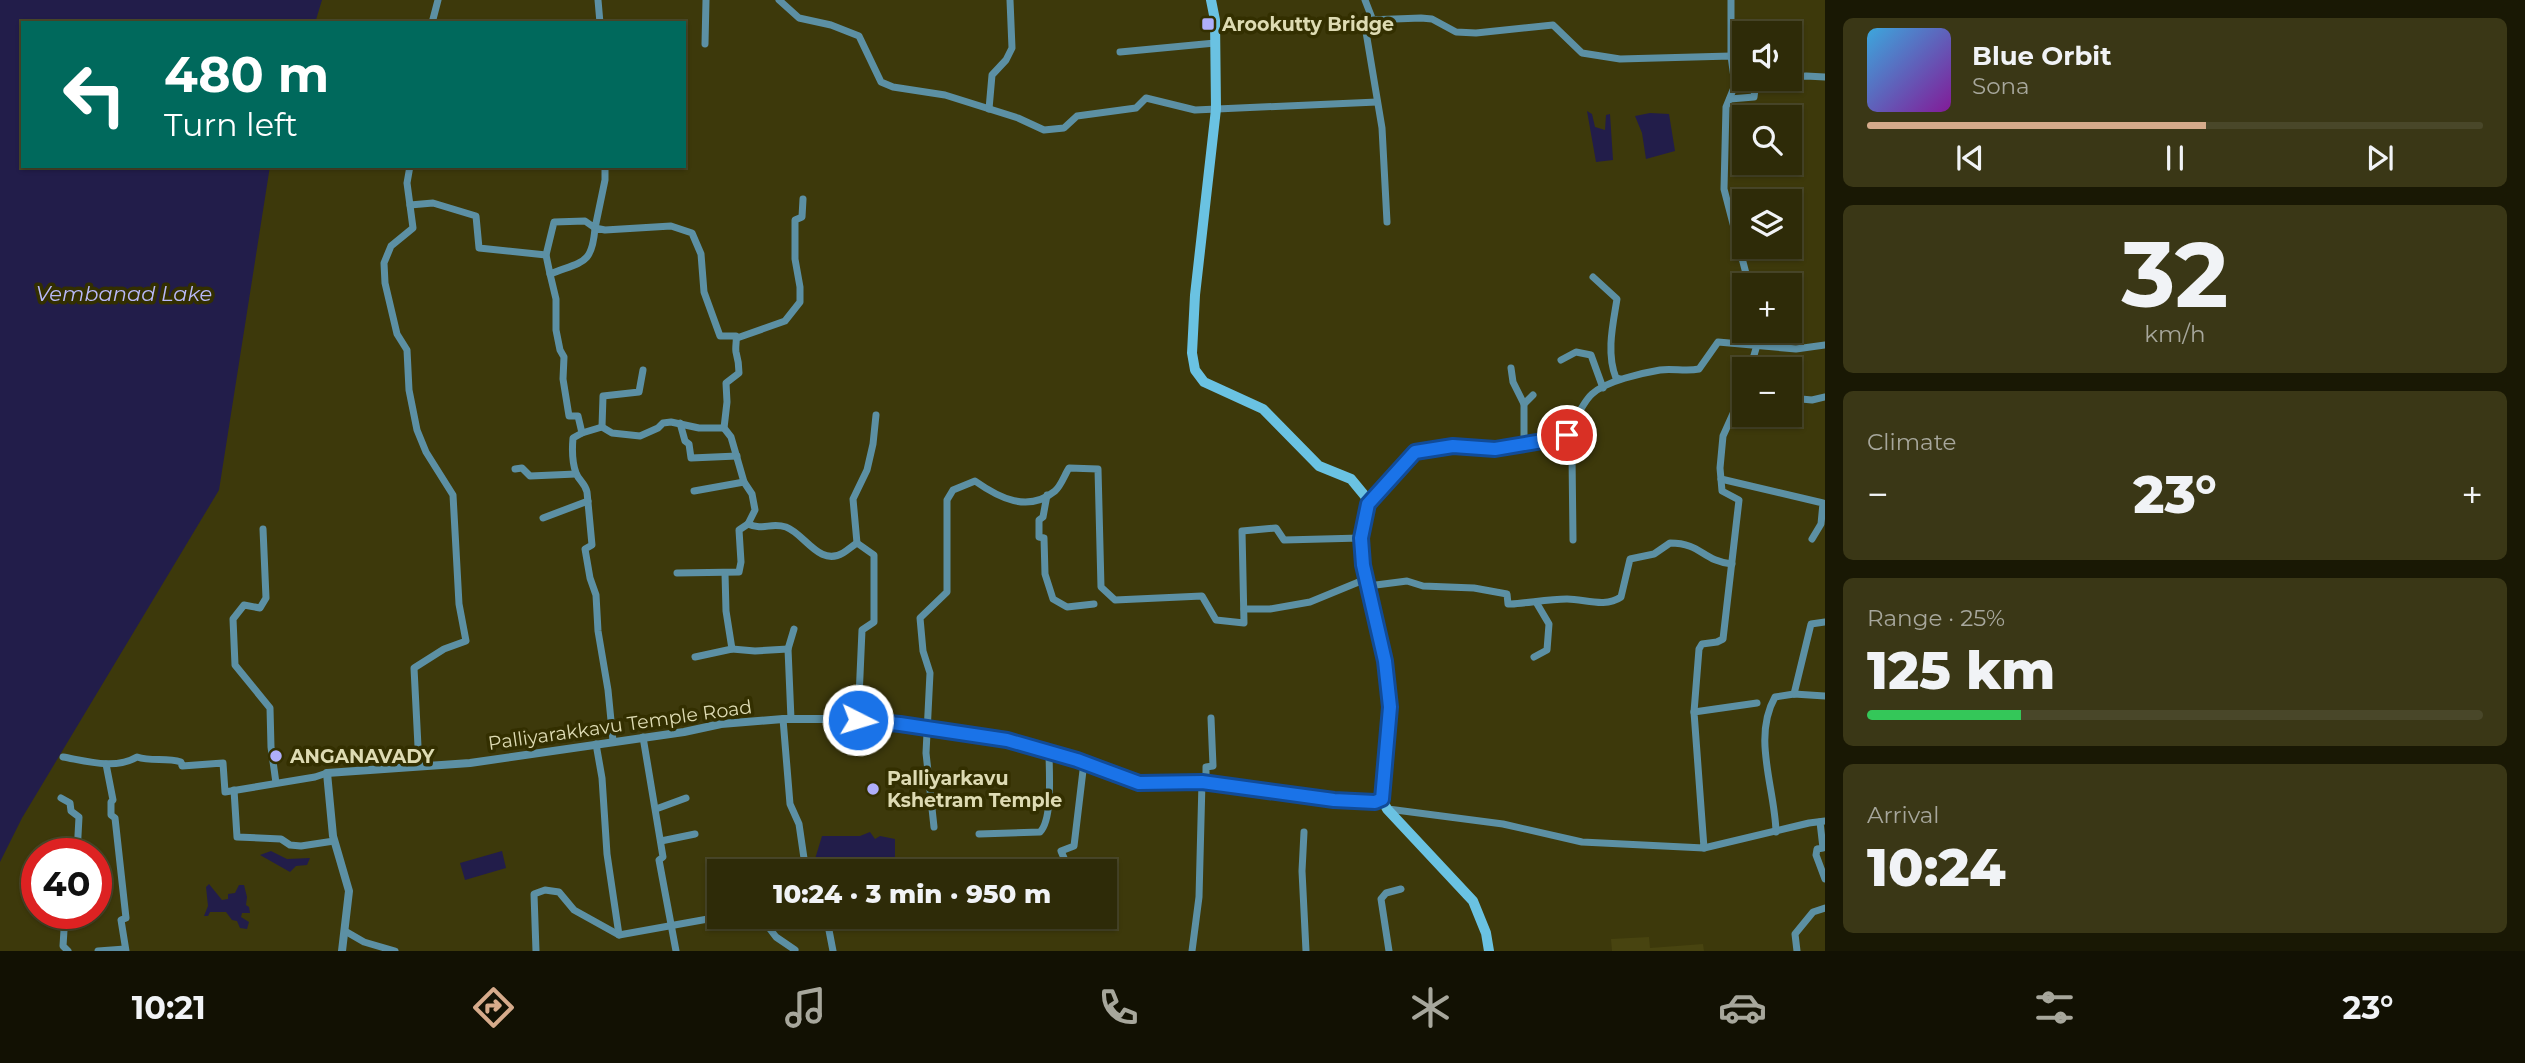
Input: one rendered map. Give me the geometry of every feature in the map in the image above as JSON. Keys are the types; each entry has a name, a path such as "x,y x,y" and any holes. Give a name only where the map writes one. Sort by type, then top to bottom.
{"main road":[{"path":"1211,0 1215,20 1216,109 1195,295 1192,353 1195,370 1204,382 1263,409 1319,466 1351,479 1359,487 1368,504 1361,538 1363,565 1385,661 1390,707 1384,804 1472,901 1486,933 1489,951"}],"street":[{"path":"433,21 438,0"},
{"path":"598,0 600,21"},
{"path":"705,44 706,0"},
{"path":"779,0 799,18 831,25 859,36 881,82 893,87 945,95 1018,118 1044,130 1064,128 1077,116 1136,108 1146,98 1195,110 1377,102"},
{"path":"989,109 992,75 1006,60 1012,48 1010,0"},
{"path":"1365,0 1372,18"},
{"path":"1731,0 1731,56 1735,85 1726,107 1724,189 1746,273"},
{"path":"1387,222 1382,128 1366,32 1368,20 1372,18 1432,19 1456,32 1476,33 1553,26 1582,53 1620,59 1731,56"},
{"path":"1120,52 1215,43"},
{"path":"1802,77 1825,77"},
{"path":"1730,99 1754,97 1755,91"},
{"path":"410,168 407,183 413,228 391,246 384,263 385,283 397,334 407,350 409,390 417,430 426,452 453,495 459,604 467,634 466,641 444,649 414,668 419,766"},
{"path":"550,274 587,259 593,250 605,168"},
{"path":"582,433 578,415 569,416 563,379 564,357 556,330 556,299 547,255 554,222 585,221 595,228 605,230 671,226 692,233 701,254 704,292 720,336 737,338 785,321 800,302 795,259 795,220 802,217 803,199"},
{"path":"410,205 433,203 476,216 479,248 547,255"},
{"path":"1593,277 1617,299 1611,341 1612,369 1616,378 1620,379"},
{"path":"677,573 739,572 739,530 748,524 755,510 752,494 744,482 731,437 724,428 726,383 739,373 737,338"},
{"path":"1368,504 1415,452 1453,446 1495,449 1566,437 1592,393 1620,379 1664,369 1699,369 1718,342 1796,348 1825,345"},
{"path":"1754,357 1757,345"},
{"path":"1561,360 1576,352 1591,355 1603,388"},
{"path":"1511,368 1513,382 1524,404 1524,444"},
{"path":"602,428 603,396 639,392 643,370"},
{"path":"1524,404 1533,395"},
{"path":"1802,399 1825,397"},
{"path":"858,720 862,629 874,622 874,555 857,543 853,499 867,470 876,415"},
{"path":"1704,848 1694,712 1699,649 1702,644 1723,639 1739,500 1722,491 1723,436 1732,416"},
{"path":"613,741 598,631 596,595 590,579 585,549 592,545 588,501 585,484 576,474 573,438 602,428 612,433 640,436 663,423 724,428"},
{"path":"680,423 685,441 689,443 691,458 737,456"},
{"path":"1567,435 1572,455 1573,540"},
{"path":"515,469 522,468 530,476 576,474"},
{"path":"934,827 926,753 930,673 923,651 920,618 947,592 947,500 953,490 975,481 995,495 1027,503 1056,491 1069,468 1098,469 1101,587 1115,600 1202,596 1216,620 1244,623 1242,531 1276,527 1284,540 1361,538"},
{"path":"1721,479 1823,503 1821,524 1812,539"},
{"path":"695,491 744,482"},
{"path":"1047,495 1043,517 1039,520 1039,537 1044,538 1045,574 1053,598 1067,607 1094,604"},
{"path":"543,518 588,501"},
{"path":"748,524 760,529 774,524 789,528 820,554 828,556 843,554 857,543"},
{"path":"263,529 266,598 260,608 244,605 233,619 235,665 271,708 271,747 276,783"},
{"path":"1244,609 1270,609 1310,602 1367,582 1407,581 1423,586 1474,588 1507,594 1508,604 1566,599 1614,601 1621,597 1629,559 1654,554 1670,543 1693,545 1717,562 1732,564"},
{"path":"724,573 732,649"},
{"path":"1534,657 1548,650 1549,624 1536,603"},
{"path":"1794,694 1811,624 1825,622"},
{"path":"794,629 788,649 790,804 799,824 804,859"},
{"path":"695,657 732,649 788,649"},
{"path":"1776,832 1765,755 1768,710 1775,697 1794,694 1825,696"},
{"path":"1694,712 1757,703"},
{"path":"1192,951 1199,897 1204,782 1206,767 1213,766 1211,718"},
{"name":"Palliyarakkavu Temple Road","path":"327,773 470,763 684,732 721,724 787,719 858,720 1007,740 1084,762 1139,783 1204,782 1384,804"},
{"path":"643,737 661,841 663,857 659,860 677,951"},
{"path":"596,744 602,778 607,854 619,935"},
{"path":"979,834 1040,832 1045,827 1049,752"},
{"path":"63,757 106,764 125,762 137,757 147,760 166,758 181,762 181,766 223,763 225,792 327,773 334,841 349,891 342,951"},
{"path":"1065,859 1062,851 1074,846 1084,762"},
{"path":"98,951 126,950 121,920 126,918 124,891 115,818 111,815 113,800 106,764"},
{"path":"234,790 237,837 281,839 290,845 301,846 334,841"},
{"path":"61,798 69,803 71,811 79,817 78,838"},
{"path":"656,809 686,799"},
{"path":"1384,804 1503,824 1582,842 1704,848 1823,821 1823,848 1817,849 1816,855 1825,879"},
{"path":"1304,832 1302,871 1306,951"},
{"path":"661,841 695,834"},
{"path":"1389,951 1381,899 1385,893 1401,889"},
{"path":"536,951 534,894 545,890 559,892 574,910 619,935 707,919"},
{"path":"1797,951 1795,934 1813,912 1825,908"},
{"path":"64,929 63,946 68,951"},
{"path":"770,929 776,937 795,950"},
{"path":"829,929 833,951"},
{"path":"345,931 364,942 395,951"}],"shaded area":[{"path":"1649,937 1650,948 1703,944 1704,951 1612,951 1611,939"}],"water":[{"name":"Vembanad Lake","path":"0,0 322,0 316,21 21,21 21,168 270,168 219,490 22,818 0,862"},
{"path":"1587,111 1592,114 1595,127 1605,130 1606,115 1610,114 1613,160 1596,162"},
{"path":"1650,113 1669,114 1675,151 1646,159 1642,133 1635,116"},
{"path":"870,832 875,839 880,836 895,839 895,859 815,859 822,836 860,836"},
{"path":"271,851 287,859 310,858 307,865 296,866 290,872 260,855"},
{"path":"502,851 506,868 465,880 460,863"},
{"path":"209,884 222,900 228,899 228,894 235,893 239,885 244,885 246,905 250,913 242,913 241,917 249,922 247,929 240,928 237,921 232,920 226,912 210,912 208,916 204,916 208,906 206,887"}],"place":[{"name":"Arookutty Bridge","path":"1208,24"},
{"name":"ANGANAVADY","path":"276,756"},
{"name":"Palliyarkavu Kshetram Temple","path":"873,789"}],"route":[{"path":"858,720 1007,740 1077,760 1139,783 1202,782 1334,800 1375,802 1382,799 1390,707 1385,661 1363,565 1361,538 1368,504 1415,452 1453,446 1495,449 1567,435"}]}
